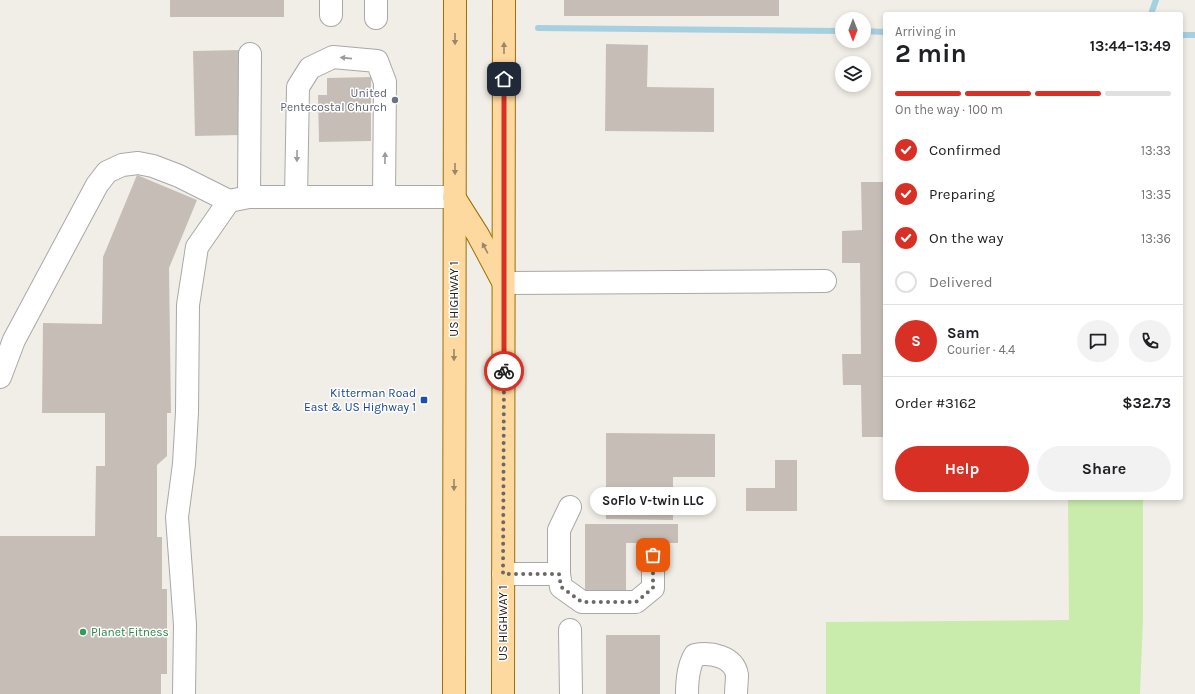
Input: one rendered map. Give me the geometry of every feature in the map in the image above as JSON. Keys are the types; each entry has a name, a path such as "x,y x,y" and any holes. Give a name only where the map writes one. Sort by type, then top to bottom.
{"main road":[{"name":"US HIGHWAY 1","path":"454,694 455,0"},
{"name":"US HIGHWAY 1","path":"503,694 504,0"},
{"path":"454,197 504,283"}],"lane":[{"path":"184,694 185,625 177,517 184,464 187,412 188,305 197,247 239,199 250,54"},
{"path":"296,197 298,87 310,68 333,57 377,62 385,82 384,197"},
{"path":"0,377 18,334 97,185 108,172 122,165 138,162 153,166 239,199 296,197 454,197"},
{"path":"504,283 825,281"},
{"path":"570,507 559,530 559,574 561,587 582,602 636,602 653,588 653,555"},
{"path":"503,574 559,574"},
{"path":"570,630 571,694"},
{"path":"688,685 691,662 695,655 704,653 724,658 733,664 737,674 736,694"}],"green space":[{"path":"1068,500 1143,500 1143,619 1140,694 826,694 826,622 1069,620"}],"building":[{"path":"170,0 284,0 284,17 170,17"},
{"path":"564,0 779,0 779,16 564,16"},
{"path":"606,44 648,45 647,87 714,88 714,132 605,131"},
{"path":"239,50 240,135 195,136 193,51"},
{"path":"371,77 371,141 319,142 318,95 327,95 327,78"},
{"path":"137,175 197,200 169,268 171,413 167,413 167,456 157,465 157,537 162,537 162,589 167,589 167,674 161,674 161,694 0,694 0,536 95,536 96,466 105,466 105,413 42,413 43,323 102,324 103,257"},
{"path":"861,182 883,182 883,437 862,437 861,385 843,385 842,354 861,354 860,263 842,263 842,231 862,230"},
{"path":"606,433 715,434 715,477 673,477 673,520 606,519"},
{"path":"775,460 797,460 797,511 746,511 746,488 775,488"},
{"path":"585,524 678,524 678,543 626,543 626,596 585,596"},
{"path":"606,635 660,635 660,694 606,694"}],"waterway":[{"path":"1152,12 1156,0"},
{"path":"538,28 835,31"},
{"path":"871,31 883,32"},
{"path":"1183,35 1195,35"}],"way so far":[{"path":"504,371 503,574 559,574 561,587 582,602 636,602 653,588 653,555"}],"place":[{"name":"United Pentecostal Church","path":"395,100"},
{"name":"Kitterman Road East & US Highway 1","path":"424,400"},
{"name":"SoFlo V-twin LLC","path":"653,555"},
{"name":"Planet Fitness","path":"83,632"}],"route":[{"path":"504,79 504,371"}]}
